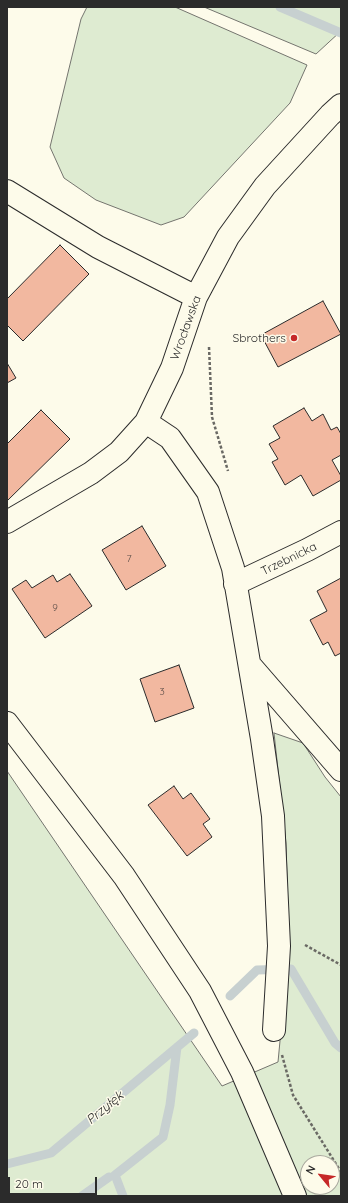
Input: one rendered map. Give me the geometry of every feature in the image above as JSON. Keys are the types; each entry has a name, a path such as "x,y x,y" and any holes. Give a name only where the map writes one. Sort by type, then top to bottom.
{"street":[{"name":"Wrocławska","path":"7,522 91,473 119,452 146,422 172,368 196,297 228,237 265,186 341,105"},
{"path":"7,191 98,247 196,297"},
{"path":"146,422 170,438 208,492 232,568 262,739 273,816 278,939 274,1030"},
{"name":"Trzebnicka","path":"235,584 341,532"},
{"path":"249,664 341,770"},
{"path":"7,723 124,876 200,991 242,1072 294,1196"}],"path":[{"path":"209,344 212,417 229,477"},
{"path":"278,939 307,945 341,965"},
{"path":"274,1030 293,1095 341,1172"}],"green space":[{"path":"87,7 175,7 307,65 290,103 184,217 161,225 96,200 64,178 50,147 81,19"},
{"path":"204,7 341,7 341,31 316,54"},
{"path":"274,733 303,743 325,777 341,797 341,1196 7,1196 7,771 222,1086 278,1062 289,946 286,843"}],"building":[{"path":"60,245 89,274 23,341 7,325 7,299"},
{"path":"323,301 341,334 278,367 261,335"},
{"path":"7,363 16,378 7,383"},
{"path":"304,408 312,421 323,414 331,430 337,427 341,434 341,455 332,460 341,476 341,480 313,496 301,475 285,485 272,462 278,459 269,444 280,438 273,426"},
{"path":"41,410 70,439 7,501 7,444"},
{"path":"142,526 166,566 126,590 102,550"},
{"path":"70,574 92,606 45,638 12,589 26,580 32,588 53,575 57,582"},
{"path":"341,578 341,653 335,656 328,642 323,645 310,620 327,611 317,591"},
{"path":"179,665 194,708 155,722 140,679"},
{"path":"174,786 183,799 191,793 210,819 203,824 212,837 187,856 148,805"}],"waterway":[{"path":"280,7 341,33"},
{"name":"Przyłęk","path":"230,996 257,970 291,969 335,1043 341,1048"},
{"name":"Przyłęk","path":"7,1164 51,1153 194,1033"},
{"path":"123,1196 115,1175 163,1137 170,1105 177,1047"},
{"path":"82,1196 109,1177"}],"place":[{"name":"Sbrothers","path":"294,338"}]}
